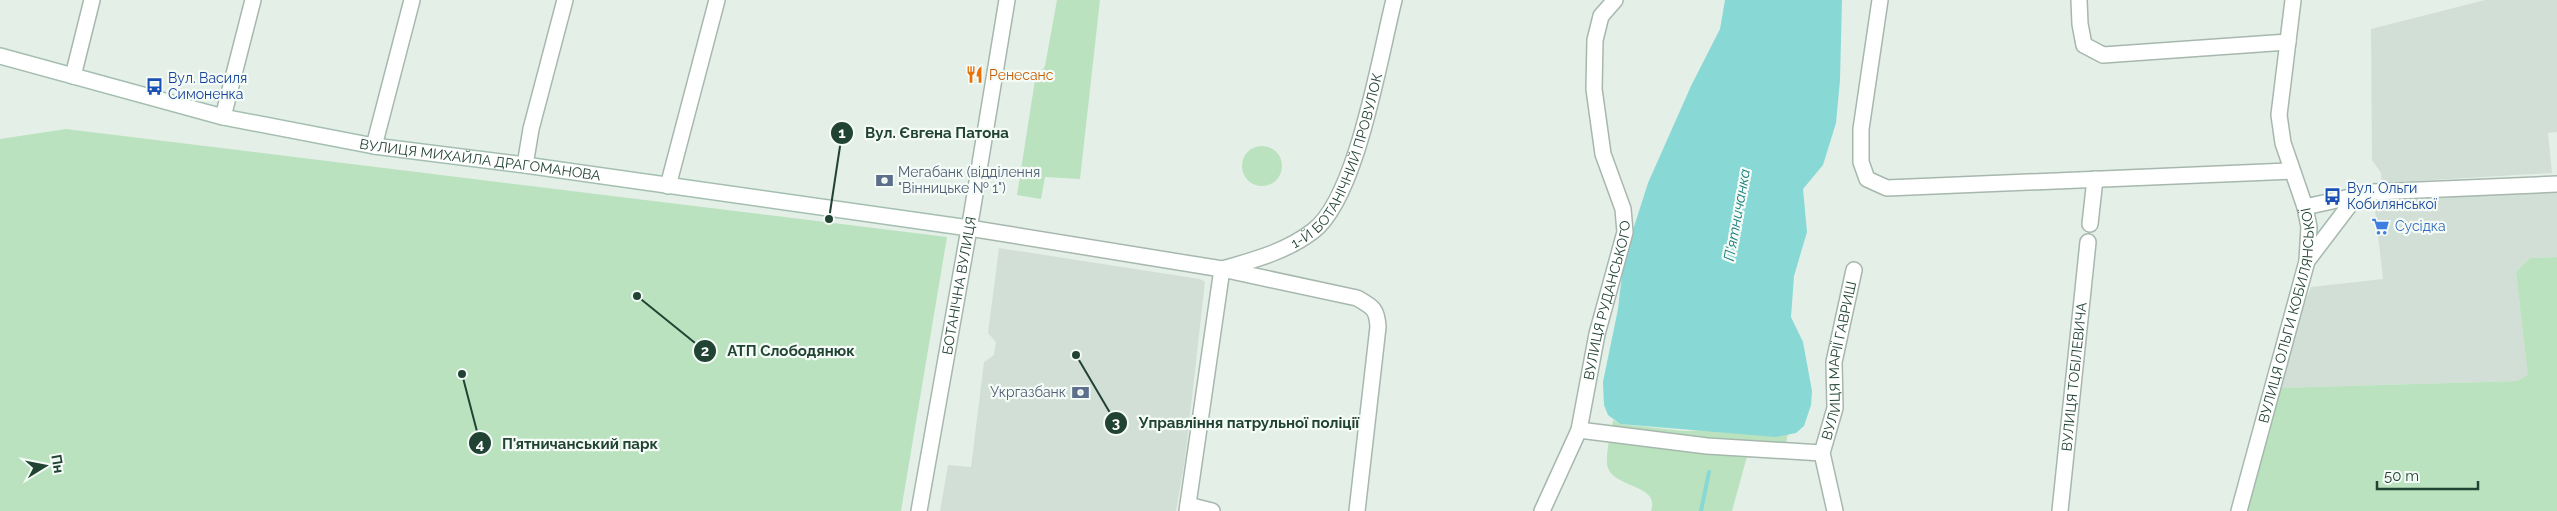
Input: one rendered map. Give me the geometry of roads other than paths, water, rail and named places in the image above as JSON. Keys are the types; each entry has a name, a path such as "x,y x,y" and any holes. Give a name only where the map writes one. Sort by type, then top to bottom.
{"street":[{"path":"73,76 92,0"},
{"path":"223,117 252,0"},
{"path":"374,146 412,0"},
{"path":"525,165 531,129 565,0"},
{"path":"668,186 717,0"},
{"name":"БОТАНІЧНА ВУЛИЦЯ","path":"919,511 969,228 1006,0"},
{"name":"1-Й БОТАНІЧНИЙ ПРОВУЛОК","path":"1222,269 1270,256 1314,230 1340,197 1356,154 1394,0"},
{"name":"ВУЛИЦЯ РУДАНСЬКОГО","path":"1542,511 1579,430 1597,334 1625,232 1623,209 1603,154 1594,89 1595,40 1601,16 1615,0"},
{"path":"1880,0 1861,129 1861,162 1867,179 1887,188 2291,171"},
{"path":"2079,0 2080,24 2084,45 2103,55 2288,42"},
{"name":"ВУЛИЦЯ ОЛЬГИ КОБИЛЯНСЬКОЇ","path":"2239,511 2307,262 2309,227 2305,207 2291,171 2283,143 2279,115 2292,0"},
{"name":"ВУЛИЦЯ МИХАЙЛА ДРАГОМАНОВА","path":"0,56 223,117 374,146 525,165 969,228"},
{"path":"2090,224 2095,180"},
{"path":"2305,207 2358,194 2557,184"},
{"path":"2307,262 2358,194"},
{"name":"1-Й БОТАНІЧНИЙ ПРОВУЛОК","path":"969,228 1222,269 1358,298 1372,306 1377,314 1378,327 1357,511"},
{"name":"ВУЛИЦЯ ТОБІЛЕВИЧА","path":"2060,511 2088,242"},
{"path":"1212,511 1187,508 1222,269"},
{"name":"ВУЛИЦЯ МАРІЇ ГАВРИШ","path":"1835,511 1822,453 1835,408 1834,362 1854,270"},
{"path":"1579,430 1707,446 1822,453"}],"water":[{"path":"1725,0 1842,0 1840,80 1836,123 1823,165 1803,189 1807,232 1794,276 1791,317 1803,342 1812,391 1811,405 1804,426 1796,433 1776,437 1620,424 1608,415 1604,405 1603,382 1618,309 1624,258 1648,183 1691,86 1720,29"}],"waterway":[{"name":"П'ятничанка","path":"1701,511 1709,472"}],"place":[{"name":"Ренесанс","path":"975,75"},
{"name":"Вул. Василя Симоненка","path":"154,86"},
{"name":"Мегабанк (відділення \"Вінницьке № 1\")","path":"884,180"},
{"name":"Вул. Ольги Кобилянської","path":"2333,196"},
{"name":"Вул. Євгена Патона","path":"829,219"},
{"name":"Сусідка","path":"2381,226"},
{"name":"АТП Слободянюк","path":"637,296"},
{"name":"Управління патрульної поліції","path":"1076,355"},
{"name":"П'ятничанський парк","path":"462,374"},
{"name":"Укргазбанк","path":"1080,392"}]}
